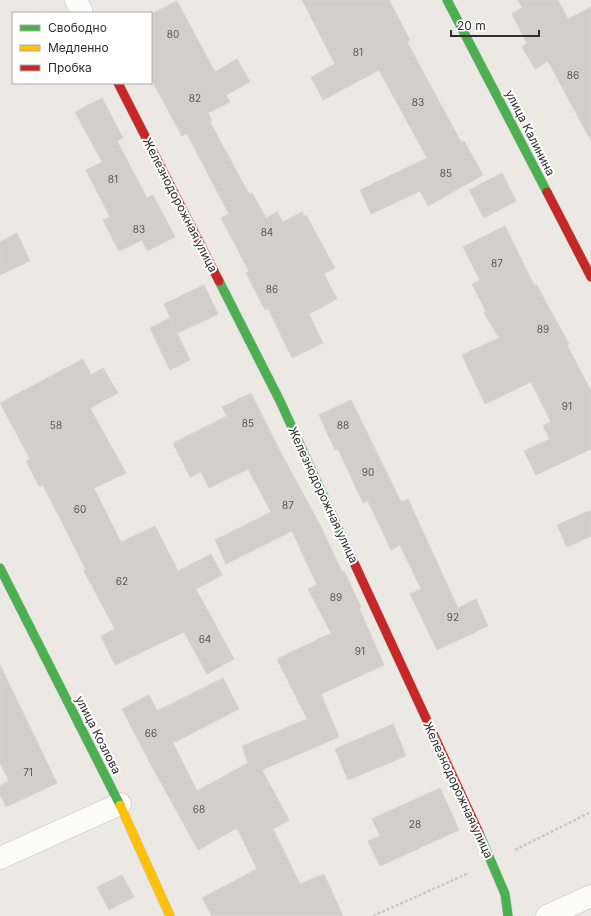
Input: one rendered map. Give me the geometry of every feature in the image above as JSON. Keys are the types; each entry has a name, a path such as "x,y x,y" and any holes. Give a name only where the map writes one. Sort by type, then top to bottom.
{"street":[{"path":"76,0 82,12"},
{"name":"улица Калинина","path":"447,0 591,277"},
{"name":"Железнодорожная улица","path":"119,84 280,401 492,862 504,894 508,916"},
{"name":"улица Козлова","path":"0,568 120,804 170,916"},
{"path":"0,858 120,804"},
{"path":"547,916 591,896"}],"building":[{"path":"302,0 389,0 410,40 407,42 461,142 464,141 483,175 428,206 420,191 371,214 360,190 427,158 379,70 323,100 311,77 335,64"},
{"path":"518,0 558,0 568,19 591,7 591,141 548,61 535,69 522,47 527,43 512,14 522,8"},
{"path":"177,1 215,72 237,59 250,82 226,95 230,102 208,113 212,121 210,122 249,194 252,193 266,218 277,212 283,222 302,212 304,217 306,215 335,268 324,274 337,299 309,314 323,343 292,358 268,308 265,310 246,273 249,271 221,218 229,214 187,134 182,136 152,81 152,14"},
{"path":"102,98 123,138 117,141 147,198 153,195 175,237 147,251 142,240 119,251 103,220 110,217 86,170 102,162 75,112"},
{"path":"502,173 516,201 484,218 469,190"},
{"path":"505,226 534,285 536,284 569,344 567,345 591,391 591,449 536,475 524,451 550,439 543,426 551,422 531,382 485,404 462,355 499,338 484,313 486,312 472,284 480,280 463,247"},
{"path":"17,233 30,261 0,275 0,242"},
{"path":"204,285 218,314 178,333 164,304"},
{"path":"170,318 190,360 170,370 150,328"},
{"path":"83,359 91,375 103,368 118,393 90,408 126,473 94,488 121,542 155,526 178,571 211,554 222,575 196,589 234,659 207,674 184,632 115,665 101,636 115,629 84,571 86,570 43,485 39,486 26,461 30,459 0,403"},
{"path":"251,393 282,455 320,525 342,572 344,571 361,607 359,608 384,665 321,694 339,737 262,770 289,820 273,829 300,884 324,874 343,916 212,916 202,898 257,869 237,828 198,850 122,709 149,695 157,711 223,678 239,709 173,743 197,791 248,763 242,746 307,719 277,659 331,633 308,589 317,585 292,531 226,564 215,540 271,512 248,469 209,488 201,472 190,477 173,443 227,416 222,407"},
{"path":"351,400 401,502 408,499 458,608 476,599 488,626 437,650 410,594 421,589 400,545 391,550 368,501 363,503 338,449 335,450 319,415"},
{"path":"591,510 591,536 567,547 557,525"},
{"path":"0,665 57,783 6,807 0,795 0,786 9,781 0,763"},
{"path":"393,724 406,756 348,780 335,749"},
{"path":"440,788 459,830 380,866 368,841 380,836 372,819"},
{"path":"122,875 134,897 109,910 97,887"}],"traffic: fast":[{"path":"447,0 547,192"},
{"path":"219,281 280,401 344,541"},
{"path":"0,568 120,805"},
{"path":"479,833 505,894 508,916"}],"traffic: slow":[{"path":"120,805 170,916"}],"traffic: jam":[{"path":"119,84 219,281"},
{"path":"547,192 591,277"},
{"path":"344,541 479,833"}]}
